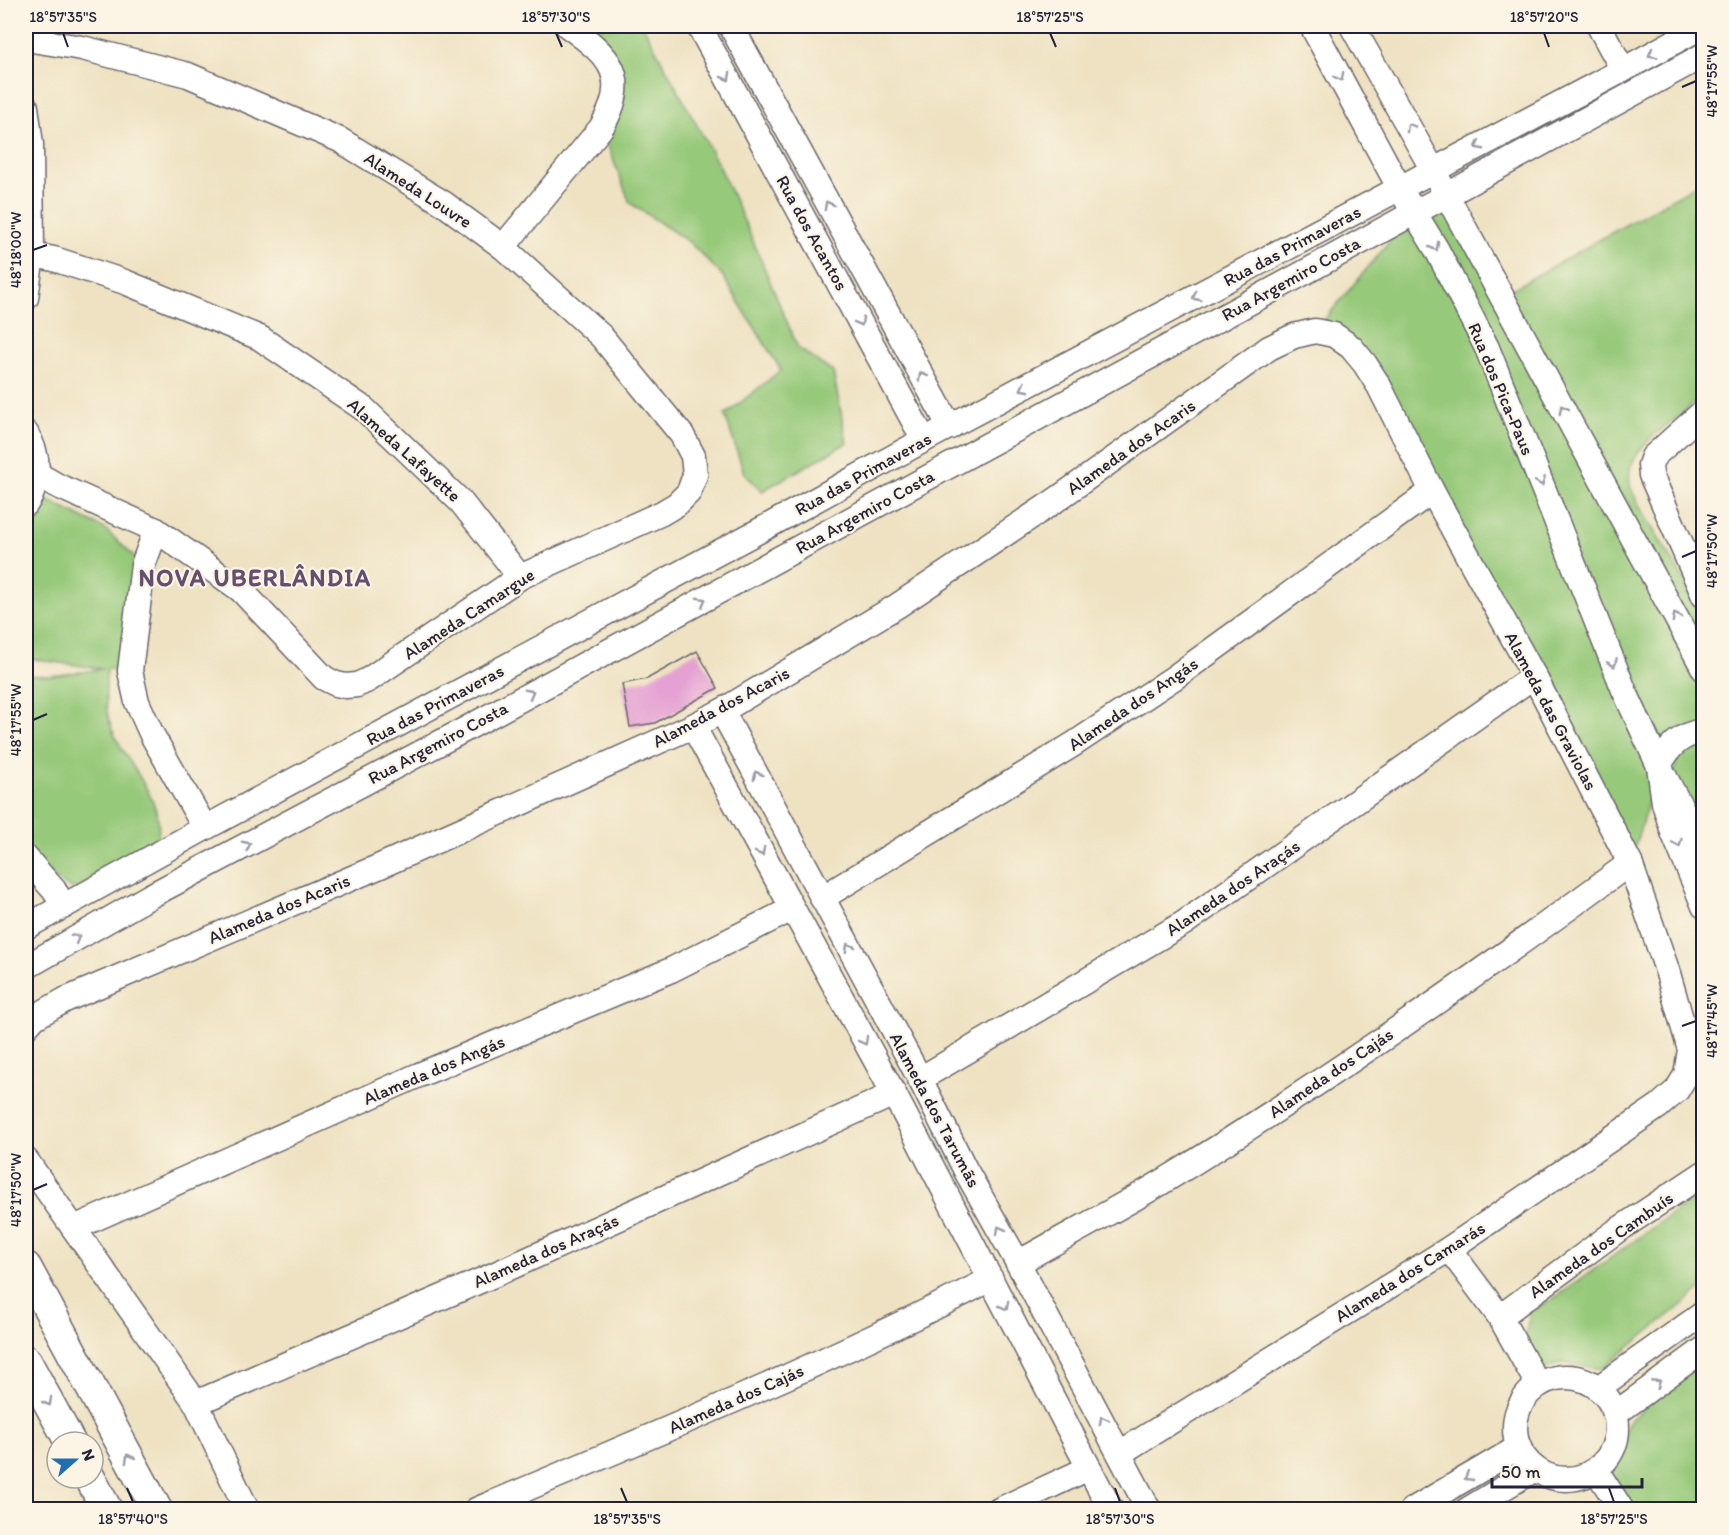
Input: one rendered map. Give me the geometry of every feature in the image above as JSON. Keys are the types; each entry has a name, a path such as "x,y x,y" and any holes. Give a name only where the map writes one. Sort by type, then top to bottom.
{"main road":[{"path":"26,1267 157,1509"},
{"path":"26,1361 63,1430"},
{"path":"97,1490 108,1509"}],"street":[{"path":"503,248 601,128 612,111 617,94 610,64 588,40 568,26"},
{"name":"Rua dos Acantos","path":"699,26 924,440"},
{"name":"Rua dos Acantos","path":"731,26 950,427"},
{"name":"Rua dos Pica-Paus","path":"1312,26 1486,348 1624,690 1659,766 1704,850"},
{"path":"1352,26 1433,170 1704,669"},
{"path":"1599,26 1623,70"},
{"name":"Rua das Primaveras","path":"26,927 924,440 1703,26"},
{"name":"Alameda Louvre","path":"26,39 82,48 188,75 340,140 443,203 503,248 601,336 682,435 693,456 695,475 689,492"},
{"name":"Rua Argemiro Costa","path":"26,967 152,896 464,730 1704,55"},
{"path":"26,107 31,144 32,255 26,298"},
{"name":"Alameda Lafayette","path":"32,255 54,259 125,282 260,338 364,409 461,502 520,577"},
{"name":"Alameda dos Acaris","path":"26,1027 35,1017 65,1000 378,867 722,711 897,606 1056,500 1269,348 1294,336 1315,331 1334,335 1351,347 1365,364"},
{"name":"Alameda das Graviolas","path":"1365,364 1379,386 1432,491 1534,676 1629,863 1667,970 1690,1050 1686,1075"},
{"path":"1704,411 1653,456 1650,465 1651,475 1704,596"},
{"path":"26,433 35,454 37,474 33,493 26,504"},
{"path":"37,474 56,485 156,530 143,565 130,671 137,702 152,735 205,828"},
{"name":"Alameda dos Angás","path":"822,897 1074,744 1175,677 1432,491"},
{"name":"Alameda Camargue","path":"156,530 241,590 324,678 336,684 357,686 368,681 520,577 663,513 689,492"},
{"name":"Alameda dos Araçás","path":"920,1079 1184,923 1534,676"},
{"path":"447,698 464,730"},
{"name":"Alameda dos Tarumãs","path":"722,711 920,1079 966,1171 1018,1263 1149,1509"},
{"name":"Alameda dos Tarumãs","path":"693,726 894,1094 1111,1509"},
{"path":"1659,766 1675,742 1690,733 1704,731"},
{"name":"Rua dos Pica-Paus","path":"1659,766 1664,803 1673,832 1704,906"},
{"path":"26,858 54,890 64,906"},
{"path":"143,863 153,883 152,896"},
{"name":"Alameda dos Cajás","path":"1018,1263 1170,1177 1294,1099 1538,930 1629,863"},
{"name":"Alameda dos Angás","path":"74,1228 419,1075 671,970 792,909"},
{"path":"842,999 869,984"},
{"name":"Alameda dos Camarás","path":"1120,1453 1449,1249 1659,1106 1677,1090 1686,1075"},
{"name":"Alameda dos Araçás","path":"196,1403 489,1277 894,1094"},
{"path":"26,1160 196,1403 247,1509"},
{"path":"942,1185 966,1171"},
{"name":"Alameda dos Cambuís","path":"1500,1317 1615,1232 1704,1173"},
{"path":"1449,1249 1500,1317 1538,1385"},
{"name":"Alameda dos Cajás","path":"476,1509 628,1446 899,1326 991,1279"},
{"path":"1598,1388 1704,1313"},
{"path":"1616,1414 1695,1356 1668,1337"},
{"path":"1040,1373 1069,1358"},
{"path":"1569,1377 1584,1380 1598,1388 1609,1399 1616,1414 1618,1429 1615,1445 1608,1459 1585,1477 1572,1480 1546,1476 1535,1469 1518,1447 1515,1433 1520,1406 1528,1394 1538,1385 1553,1378 1569,1377"},
{"path":"1412,1509 1518,1447"},
{"path":"999,1509 1089,1467"},
{"path":"1467,1509 1535,1469"},
{"path":"1596,1470 1622,1509"}],"green space":[{"path":"573,26 643,26 717,162 798,348 833,372 847,443 762,491 744,473 725,415 781,370 722,275 689,242 630,203 601,128 617,94"},
{"path":"1703,181 1703,390 1688,409 1657,433 1638,453 1631,466 1630,483 1639,505 1696,604 1704,626 1703,659 1507,292"},
{"path":"1446,194 1703,669 1703,731 1659,766 1630,863 1379,386 1315,331 1415,211"},
{"path":"33,493 105,529 143,565 130,671 107,669 106,699 112,729 152,801 159,831 155,846 75,889 54,878 26,850 26,675 51,676 103,669 26,658 26,504"},
{"path":"1703,747 1703,830 1674,774 1679,749"},
{"path":"1703,1192 1703,1288 1602,1369 1561,1363 1543,1370 1525,1338 1530,1312 1550,1301"},
{"path":"1703,1363 1703,1509 1634,1509 1609,1472 1620,1453 1629,1421 1679,1379"}],"building":[{"path":"697,651 718,688 655,723 630,727 622,684 647,679"}],"district":[{"name":"NOVA UBERLÂNDIA","path":"255,577"}]}
